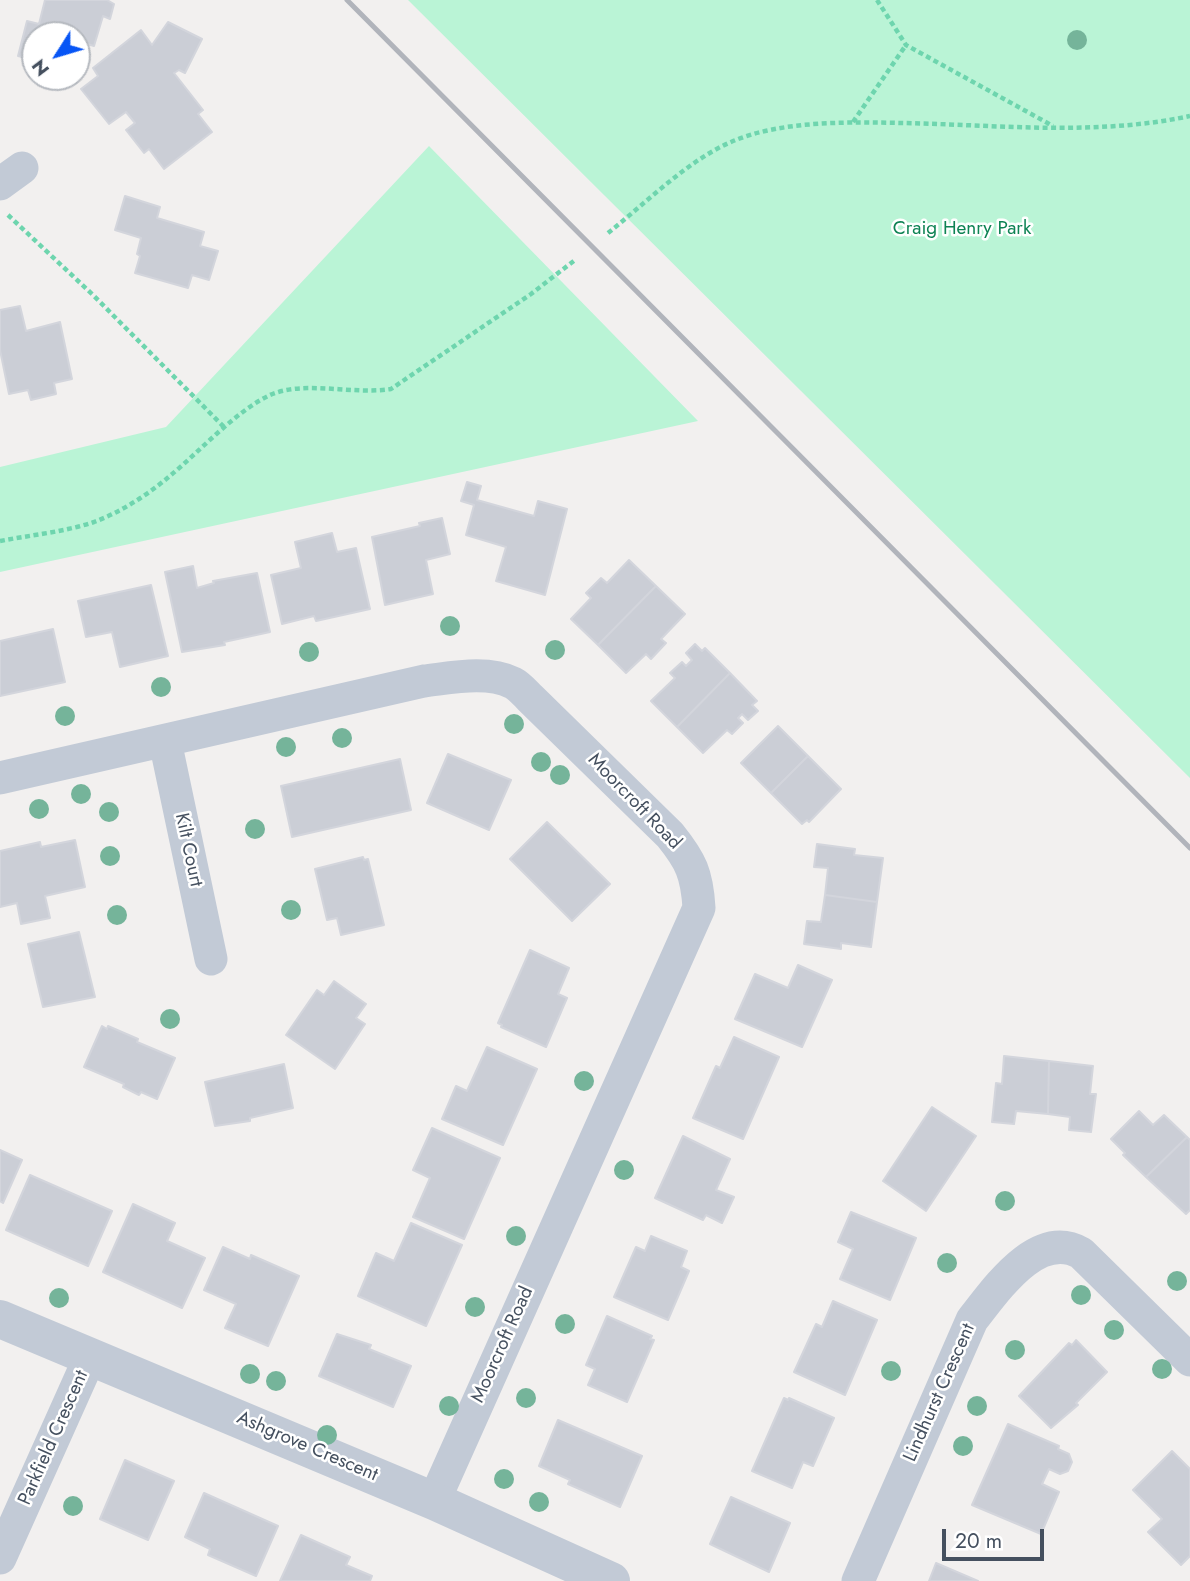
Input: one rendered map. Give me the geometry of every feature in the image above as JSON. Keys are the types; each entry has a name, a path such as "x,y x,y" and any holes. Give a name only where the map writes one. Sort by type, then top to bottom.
{"street":[{"name":"Moorcroft Road","path":"0,778 424,681 461,677 497,678 515,683 670,835 689,859 697,882 699,908 434,1501"},
{"name":"Kilt Court","path":"164,741 211,959"},
{"name":"Lindhurst Crescent","path":"858,1581 972,1320 996,1289 1024,1262 1057,1246 1070,1247 1081,1253 1190,1360"},
{"name":"Ashgrove Crescent","path":"0,1319 434,1501 611,1581"},
{"name":"Parkfield Crescent","path":"0,1558 90,1357"}],"path":[{"path":"877,0 906,45 1054,127"},
{"path":"853,122 906,45"},
{"path":"608,233 706,155 733,141 763,132 853,122 1112,128 1190,116"},
{"path":"0,208 93,295 225,428"},
{"path":"0,541 78,526 107,516 155,488 225,428 269,396 282,391 314,389 373,392 391,389 531,294 575,260"}],"green space":[{"name":"Craig Henry Park","path":"408,0 1190,0 1190,778"},
{"path":"429,146 698,421 0,572 0,467 166,427"}],"building":[{"path":"45,0 107,0 114,4 110,19 103,16 94,46 91,45 91,21 40,21"},
{"path":"168,22 202,39 185,73 179,70 174,73 203,110 198,114 212,132 164,169 149,149 144,153 126,130 135,123 126,112 109,124 83,91 91,91 91,81 98,76 93,68 141,30 152,45"},
{"path":"125,196 160,207 157,218 204,232 200,246 218,251 209,280 192,275 188,288 135,273 141,238 115,230"},
{"path":"20,306 26,331 60,322 72,379 54,383 56,394 31,400 28,390 9,394 0,350 0,310"},
{"path":"467,482 481,486 477,500 534,516 538,501 567,509 545,595 496,581 506,547 466,535 474,505 461,501"},
{"path":"442,518 450,554 426,560 433,594 385,605 372,537"},
{"path":"332,533 337,552 356,548 370,609 316,621 314,616 282,624 271,575 301,568 295,542"},
{"path":"629,560 656,586 598,645 571,619 591,598 586,593 601,578 607,583"},
{"path":"193,566 197,588 214,583 213,581 257,573 270,632 224,642 225,645 182,652 165,572"},
{"path":"151,585 168,656 120,667 112,632 86,637 78,601"},
{"path":"656,586 685,614 661,639 666,643 651,659 646,654 626,673 598,645"},
{"path":"53,629 65,682 0,696 0,641"},
{"path":"695,644 702,651 705,648 730,673 677,727 651,701 675,678 670,673 682,662 686,666 692,660 686,653"},
{"path":"730,673 757,701 752,705 758,711 748,720 742,714 738,718 743,723 732,734 727,730 703,753 677,727"},
{"path":"778,726 808,756 771,793 741,763"},
{"path":"448,754 511,780 489,830 427,803"},
{"path":"808,756 841,789 809,822 807,820 802,824 771,793"},
{"path":"400,759 411,810 292,837 281,786"},
{"path":"547,822 610,884 572,921 510,859"},
{"path":"75,840 85,887 45,896 50,918 21,924 17,903 0,907 0,851 40,842 41,847"},
{"path":"817,844 855,849 854,855 883,858 877,902 825,895 828,868 814,867"},
{"path":"363,857 364,860 368,859 384,925 341,935 337,918 327,920 315,869"},
{"path":"825,895 877,902 871,947 841,943 841,949 804,944 807,921 821,922"},
{"path":"79,932 95,997 43,1007 28,944"},
{"path":"530,950 569,968 558,994 567,998 546,1047 501,1027 498,1023"},
{"path":"798,965 832,980 802,1047 735,1019 755,974 788,988"},
{"path":"334,981 366,1004 356,1018 365,1024 335,1069 286,1035 317,990 324,995"},
{"path":"102,1026 138,1039 137,1042 175,1058 157,1099 141,1092 139,1095 123,1087 124,1084 84,1067"},
{"path":"734,1037 779,1057 743,1139 693,1118 716,1066 720,1068"},
{"path":"487,1047 537,1069 503,1145 442,1119 456,1086 467,1091"},
{"path":"1004,1056 1049,1061 1048,1114 1016,1111 1014,1124 992,1122 996,1083 1002,1084"},
{"path":"1049,1061 1093,1066 1090,1094 1096,1094 1091,1132 1069,1130 1070,1117 1048,1114"},
{"path":"284,1064 293,1108 250,1118 250,1121 215,1126 205,1082"},
{"path":"932,1107 976,1136 926,1211 883,1181"},
{"path":"1139,1111 1153,1125 1164,1115 1187,1137 1146,1177 1111,1139"},
{"path":"432,1128 500,1158 464,1239 413,1217 430,1178 413,1170"},
{"path":"683,1136 730,1159 716,1190 734,1197 722,1223 706,1215 703,1220 655,1198"},
{"path":"1187,1137 1190,1140 1190,1210 1186,1214 1146,1177"},
{"path":"0,1150 22,1160 3,1203 0,1201"},
{"path":"30,1175 112,1211 88,1266 6,1230"},
{"path":"133,1204 175,1223 167,1241 205,1258 182,1308 103,1272"},
{"path":"851,1212 916,1238 890,1300 840,1279 853,1249 838,1242"},
{"path":"411,1223 462,1245 426,1326 358,1296 376,1253 394,1261"},
{"path":"651,1236 687,1251 681,1267 689,1271 668,1320 614,1297 636,1247 645,1251"},
{"path":"223,1247 250,1259 251,1255 299,1276 268,1346 225,1328 236,1304 204,1290"},
{"path":"833,1301 877,1320 845,1395 794,1372 816,1324 822,1327"},
{"path":"607,1316 652,1336 650,1339 654,1340 627,1402 588,1385 595,1369 586,1365"},
{"path":"337,1334 371,1345 369,1349 411,1366 393,1407 319,1376"},
{"path":"1076,1340 1107,1372 1076,1403 1078,1405 1051,1428 1019,1396 1069,1343 1072,1345"},
{"path":"784,1398 834,1418 813,1466 803,1462 792,1488 752,1471"},
{"path":"558,1420 642,1456 620,1507 568,1484 570,1480 539,1466"},
{"path":"1008,1424 1059,1446 1058,1449 1069,1454 1072,1462 1068,1471 1060,1474 1049,1469 1042,1484 1059,1492 1041,1534 972,1505"},
{"path":"1172,1451 1190,1469 1190,1556 1181,1565 1148,1532 1162,1519 1133,1490"},
{"path":"125,1460 174,1481 148,1540 100,1519"},
{"path":"204,1493 278,1526 256,1576 208,1555 210,1549 185,1537"},
{"path":"731,1497 790,1523 769,1572 710,1544"},
{"path":"301,1535 350,1557 346,1565 372,1576 370,1581 280,1581"},
{"path":"936,1563 978,1581 929,1581"}],"railway":[{"path":"347,0 1190,848"}]}
